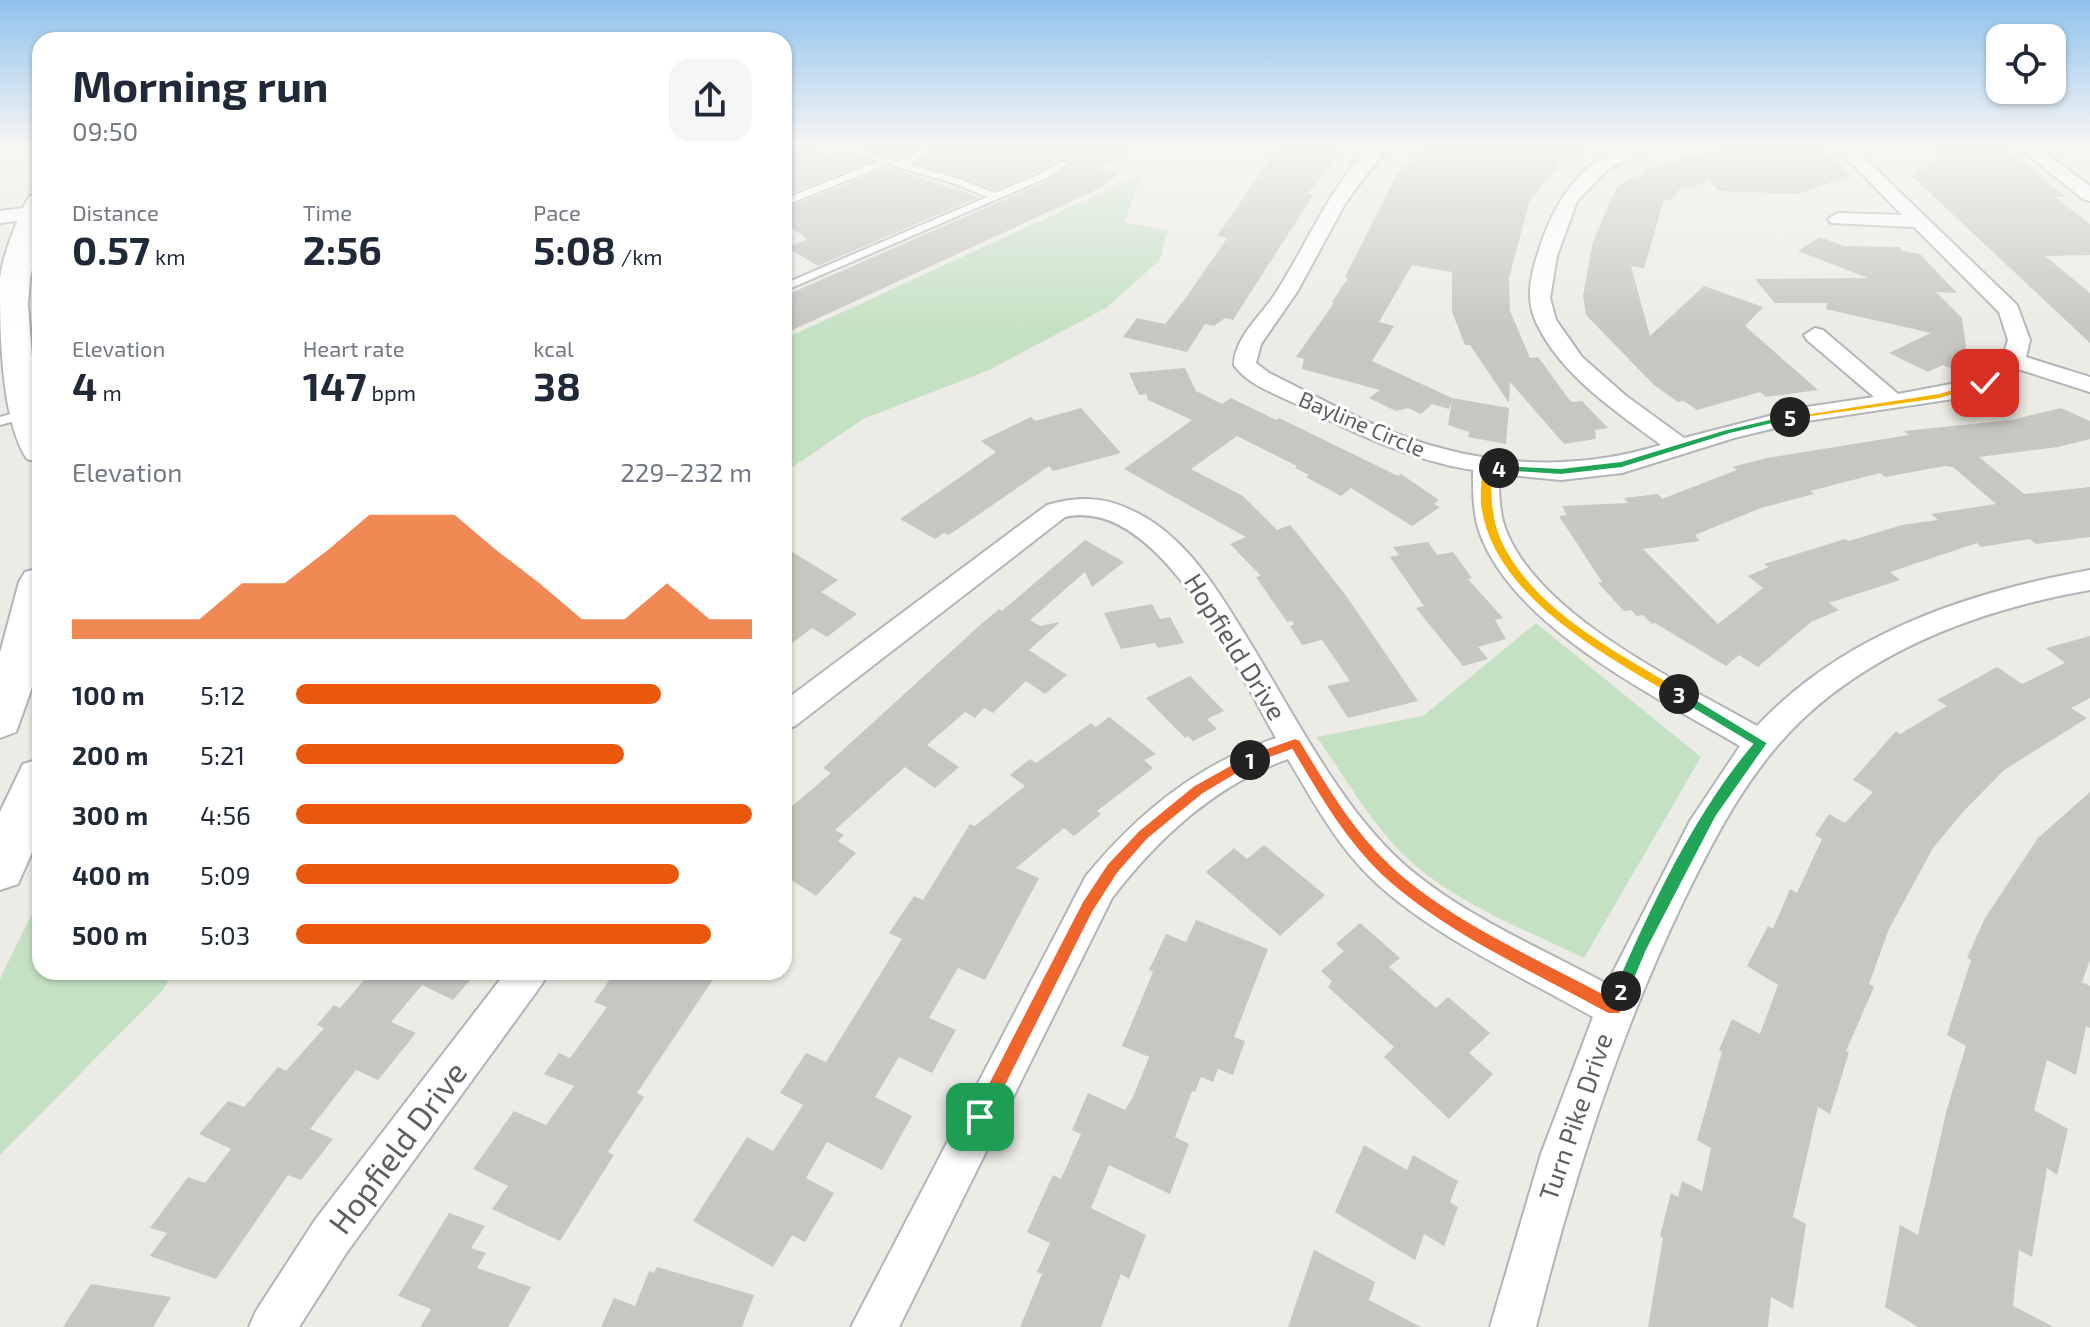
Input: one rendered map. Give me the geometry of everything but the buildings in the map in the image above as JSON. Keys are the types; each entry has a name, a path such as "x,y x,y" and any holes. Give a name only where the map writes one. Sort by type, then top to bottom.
{"main road":[{"path":"32,225 17,265 12,291 16,335 13,417 32,441"},
{"path":"0,720 32,619"},
{"path":"0,868 32,796"}],"street":[{"name":"Bayline Circle","path":"1336,207 1285,296 1249,346 1245,365 1261,378 1387,439 1486,467 1527,471 1622,465 1679,446 1800,415 1965,391 2008,369 2014,360"},
{"path":"1562,207 1541,281 1540,300 1556,338 1575,361 1679,446"},
{"path":"1906,207 2009,310 2020,338 2014,360 2090,385"},
{"path":"0,217 32,210"},
{"path":"1838,219 1920,221"},
{"path":"1815,335 1893,401"},
{"path":"1486,467 1486,504 1495,537 1516,573 1537,596 1594,643 1761,743"},
{"name":"Hopfield Drive","path":"792,712 1048,517 1080,504 1106,508 1163,545 1187,568 1206,594 1343,822 1384,868 1409,889 1471,930 1614,1008"},
{"name":"Turn Pike Drive","path":"1513,1327 1536,1234 1580,1096 1614,1008 1640,947 1710,813 1739,769 1797,706 1873,651 1961,612 2019,595 2090,580"},
{"path":"874,1327 1099,887 1143,835 1198,790 1244,762 1295,744"},
{"name":"Hopfield Drive","path":"272,1327 331,1236 523,980"}],"lane":[{"path":"792,285 973,207"}],"green space":[{"path":"1071,207 1130,207 1124,222 1168,231 1160,260 1106,308 989,370 863,419 792,468 792,335"},
{"path":"1536,623 1701,757 1584,958 1479,908 1429,877 1387,837 1317,737 1423,716"},
{"path":"32,913 32,980 168,980 163,990 0,1155 0,979"}],"route":[{"path":"980,1117 1087,907 1113,868 1143,835 1220,775 1268,751 1295,744 1343,822 1384,868 1409,889 1471,930 1614,1008 1640,947 1710,813 1739,769 1761,743 1594,643 1537,596 1516,573 1495,537 1486,504 1486,467 1561,472 1622,465 1727,432 1800,415 1940,396 1985,383"}]}
